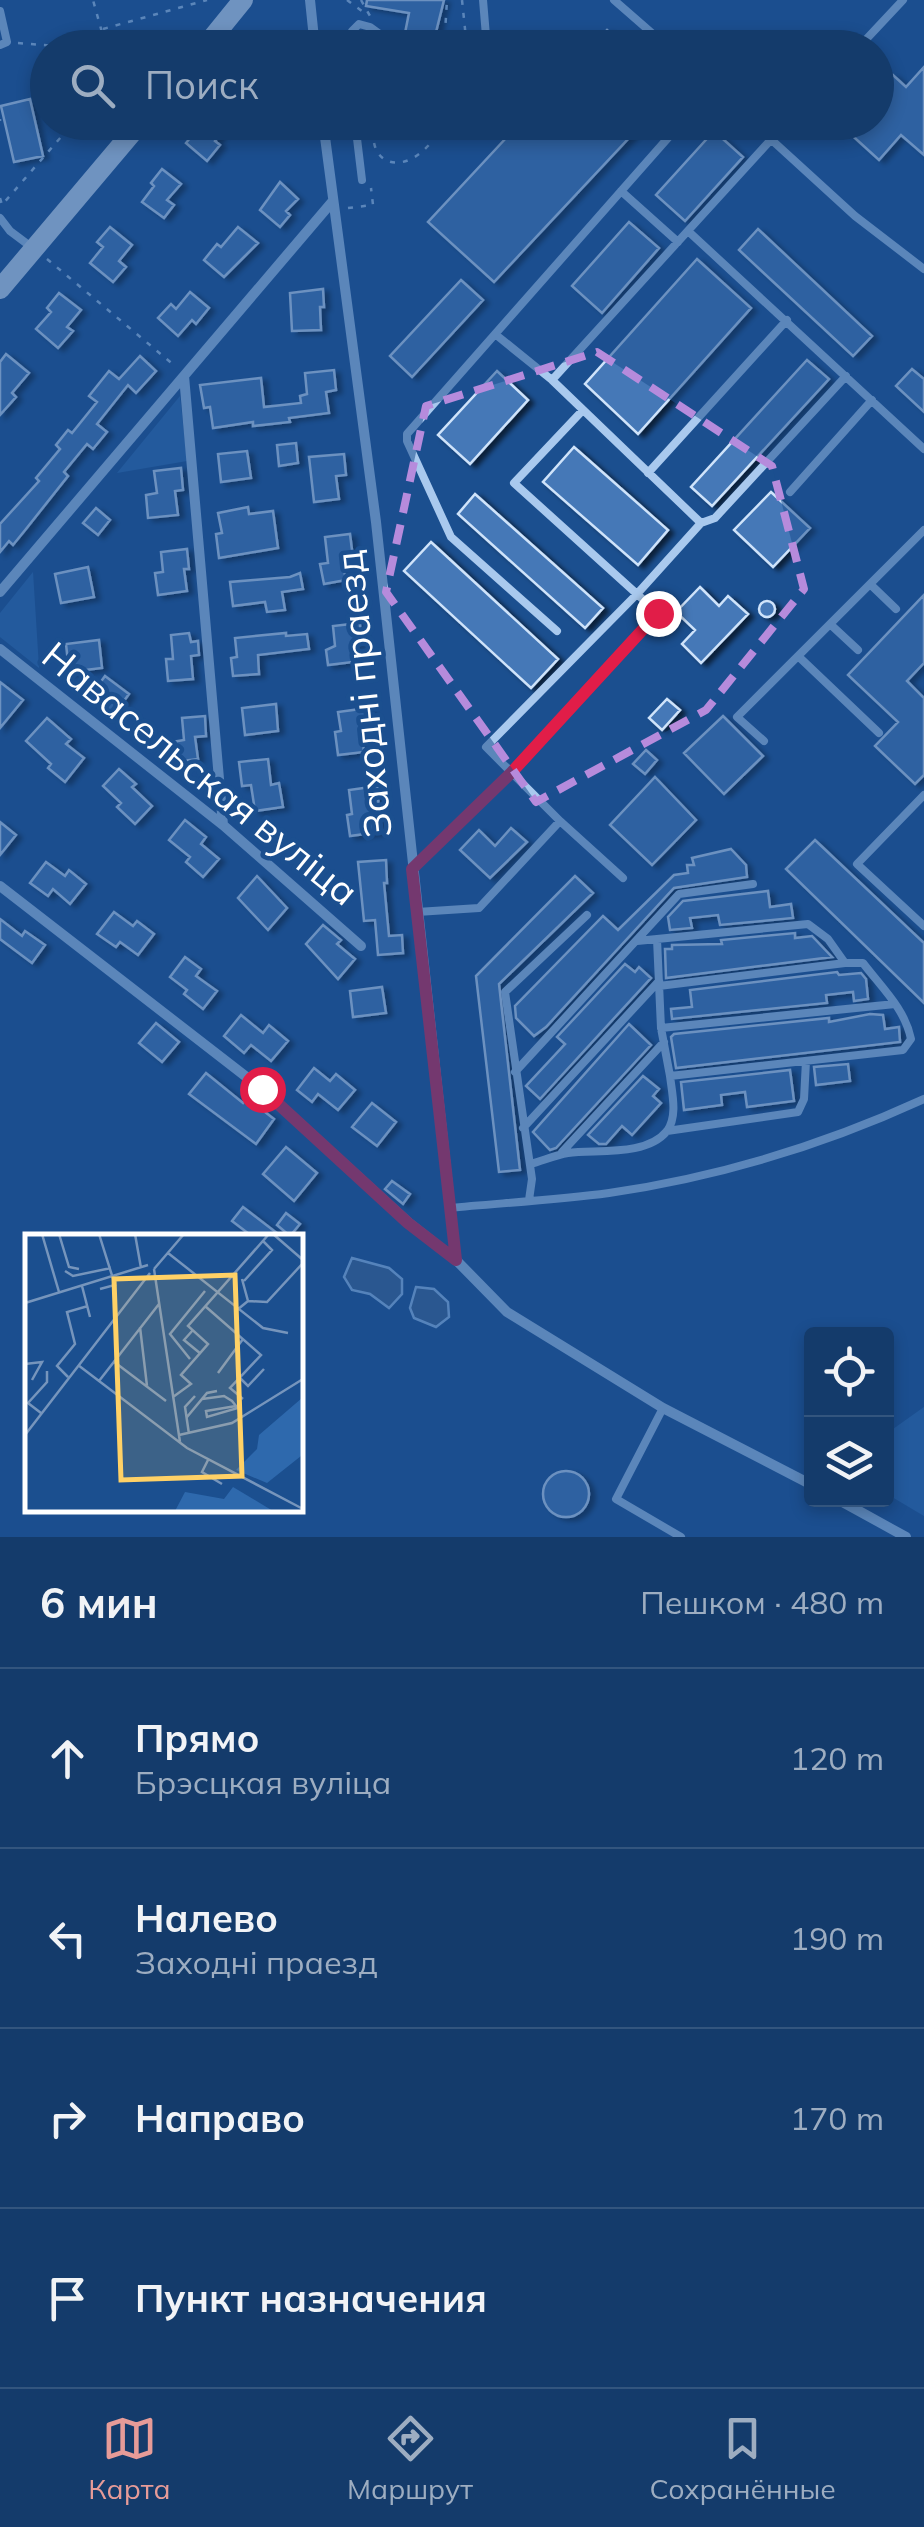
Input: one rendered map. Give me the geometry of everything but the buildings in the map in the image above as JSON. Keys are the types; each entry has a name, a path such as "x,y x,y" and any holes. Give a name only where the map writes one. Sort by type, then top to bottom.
{"main road":[{"path":"218,30 240,2"},
{"path":"0,289 126,140"}],"street":[{"path":"310,0 313,30"},
{"name":"Заходні праезд","path":"325,140 376,522 456,1260"},
{"path":"0,592 332,202"},
{"path":"185,376 223,825"},
{"name":"Навасельская вуліца","path":"0,649 223,825 361,946"},
{"path":"0,886 262,1089 396,1213 456,1260 507,1312 663,1408 804,1481"},
{"path":"852,1507 906,1537"}],"lane":[{"path":"483,0 486,30"},
{"path":"614,0 648,30"},
{"path":"875,30 903,0"},
{"path":"0,10 4,44"},
{"path":"353,30 359,24 375,30"},
{"path":"357,140 362,180"},
{"path":"557,631 450,537 407,442 407,434 666,140"},
{"path":"552,380 771,140 855,216 924,270"},
{"path":"622,191 678,242"},
{"path":"0,218 10,232 34,248"},
{"path":"688,230 924,449"},
{"path":"648,473 787,320"},
{"path":"496,334 552,380 701,524"},
{"path":"623,878 486,747 638,594 701,524 716,518 846,376"},
{"path":"790,492 872,400"},
{"path":"412,869 511,773 658,613 514,483 583,410"},
{"path":"764,741 737,718 924,530"},
{"path":"870,584 896,609"},
{"path":"830,624 858,650"},
{"path":"798,656 879,733"},
{"path":"924,795 857,864 924,926"},
{"path":"416,912 478,908 560,821"},
{"path":"515,1072 679,894 753,884"},
{"path":"529,1200 532,1179 505,992 587,915"},
{"path":"637,940 808,924 828,939 844,962"},
{"path":"657,939 661,1028 674,1113 667,1131"},
{"path":"523,1128 659,984 844,962 863,964 907,1018 911,1039 903,1050 670,1076"},
{"path":"661,1028 895,1004"},
{"path":"558,1156 664,1042"},
{"path":"530,1164 558,1156 616,1152 650,1142 667,1131 798,1112 804,1099 806,1061"},
{"path":"449,1208 610,1192 732,1168 846,1133 924,1099"},
{"path":"663,1408 616,1499 681,1537"}],"path":[{"path":"94,0 102,29 207,0"},
{"path":"361,0 371,17"},
{"path":"445,30 447,0"},
{"path":"462,0 464,30"},
{"path":"4,44 30,46"},
{"path":"0,198 2,206 59,140"},
{"path":"374,140 375,151 384,161 398,163 413,158 432,140"},
{"path":"34,248 185,376"}],"highlighted area":[{"path":"597,352 772,466 804,589 706,710 536,802 386,592 426,406"}],"shaded area":[{"path":"180,396 187,461 117,473"},
{"path":"33,572 39,668 0,637 0,613"},
{"path":"352,1258 389,1268 402,1279 402,1294 389,1308 370,1294 352,1290 344,1277"},
{"path":"416,1287 434,1289 448,1302 449,1317 436,1327 414,1318 410,1308"},
{"path":"924,1407 924,1516 894,1498 894,1428"}],"route":[{"path":"262,1089 408,1223 456,1260 412,869 511,773 658,613"}]}
